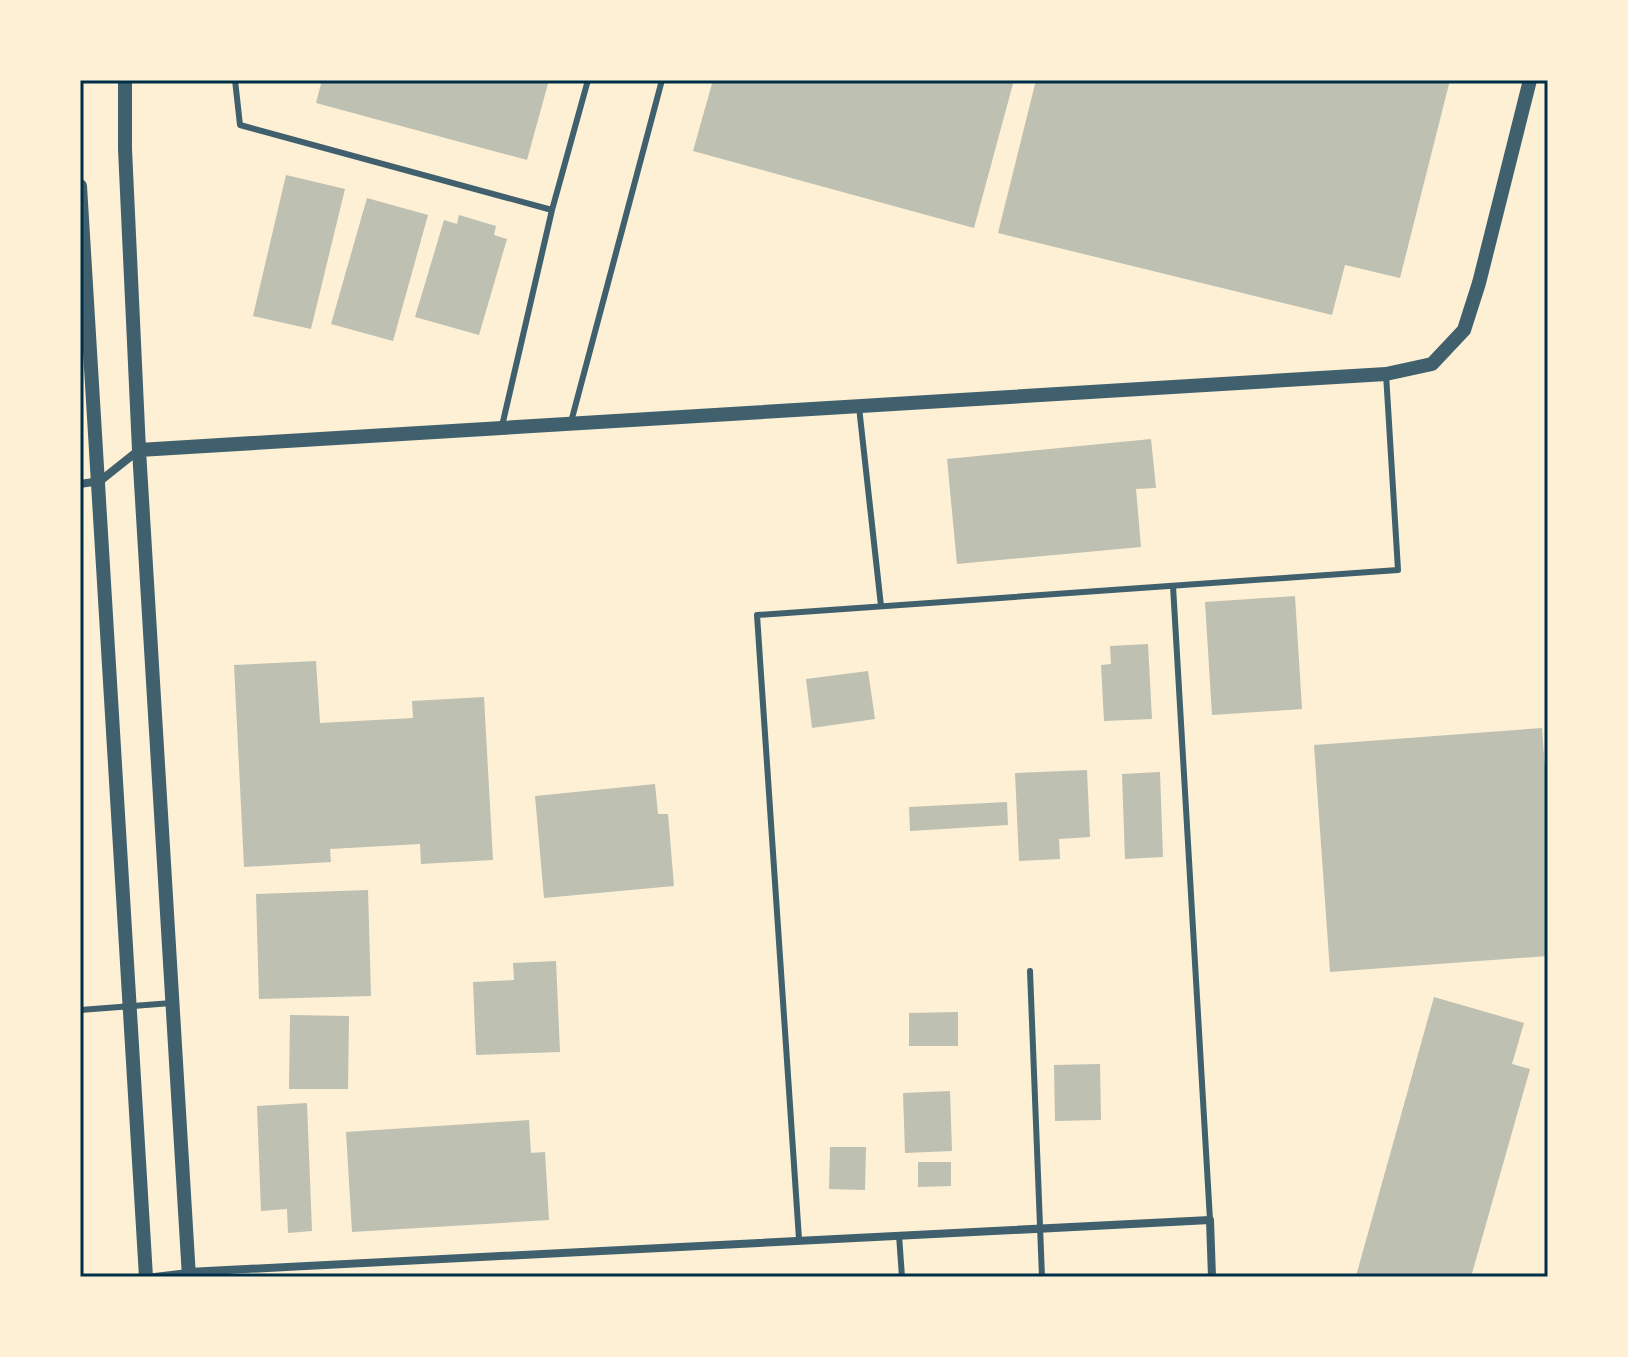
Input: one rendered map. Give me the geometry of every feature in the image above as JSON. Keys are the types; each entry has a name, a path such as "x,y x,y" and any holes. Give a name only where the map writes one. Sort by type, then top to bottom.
{"street":[{"path":"125,80 125,149 139,450 188,1274 799,1239 1210,1220 1212,1277"},
{"path":"80,484 100,481 139,450 1386,374 1432,364 1464,330 1479,283 1530,80"},
{"path":"80,186 146,1277"}],"lane":[{"path":"235,80 240,125 552,210"},
{"path":"502,426 552,210 588,80"},
{"path":"571,422 662,80"},
{"path":"799,1239 757,615 1398,570 1386,374"},
{"path":"859,407 881,606"},
{"path":"1173,586 1210,1220"},
{"path":"1030,971 1042,1277"},
{"path":"80,1010 172,1003"},
{"path":"899,1235 902,1277"},
{"path":"104,1277 188,1274"}],"building":[{"path":"322,80 549,80 527,160 316,103"},
{"path":"713,80 1014,80 974,228 693,151"},
{"path":"1036,80 1450,80 1400,278 1345,265 1332,315 998,233"},
{"path":"286,175 345,189 311,329 253,316"},
{"path":"367,198 428,215 393,341 331,324"},
{"path":"459,215 496,226 494,235 507,239 479,335 415,317 444,220 457,224"},
{"path":"1151,439 1156,488 1136,489 1141,547 957,564 947,459"},
{"path":"1295,596 1302,709 1212,715 1205,602"},
{"path":"1148,644 1152,719 1104,721 1101,665 1111,664 1110,646"},
{"path":"316,661 320,723 413,718 412,701 484,697 493,860 421,864 420,844 330,849 331,862 244,867 234,665"},
{"path":"868,671 875,719 812,728 806,679"},
{"path":"1542,728 1548,809 1548,956 1330,972 1314,745"},
{"path":"1087,770 1090,837 1059,839 1060,859 1019,861 1015,773"},
{"path":"1160,772 1163,857 1125,859 1122,774"},
{"path":"655,784 658,814 668,814 674,886 544,898 535,796"},
{"path":"1007,802 1008,825 910,831 909,807"},
{"path":"368,890 371,996 259,999 256,894"},
{"path":"556,961 560,1052 476,1055 473,982 514,980 513,963"},
{"path":"1434,997 1524,1023 1512,1064 1530,1069 1471,1277 1356,1276"},
{"path":"958,1012 958,1046 909,1046 909,1013"},
{"path":"290,1015 349,1016 348,1089 289,1089"},
{"path":"1100,1064 1101,1120 1055,1121 1054,1065"},
{"path":"950,1091 952,1151 905,1153 903,1093"},
{"path":"307,1103 312,1231 288,1233 287,1209 261,1211 257,1106"},
{"path":"529,1120 531,1153 545,1152 549,1220 352,1232 346,1132"},
{"path":"830,1147 866,1147 865,1190 829,1189"},
{"path":"918,1162 951,1162 951,1186 918,1187"}]}
